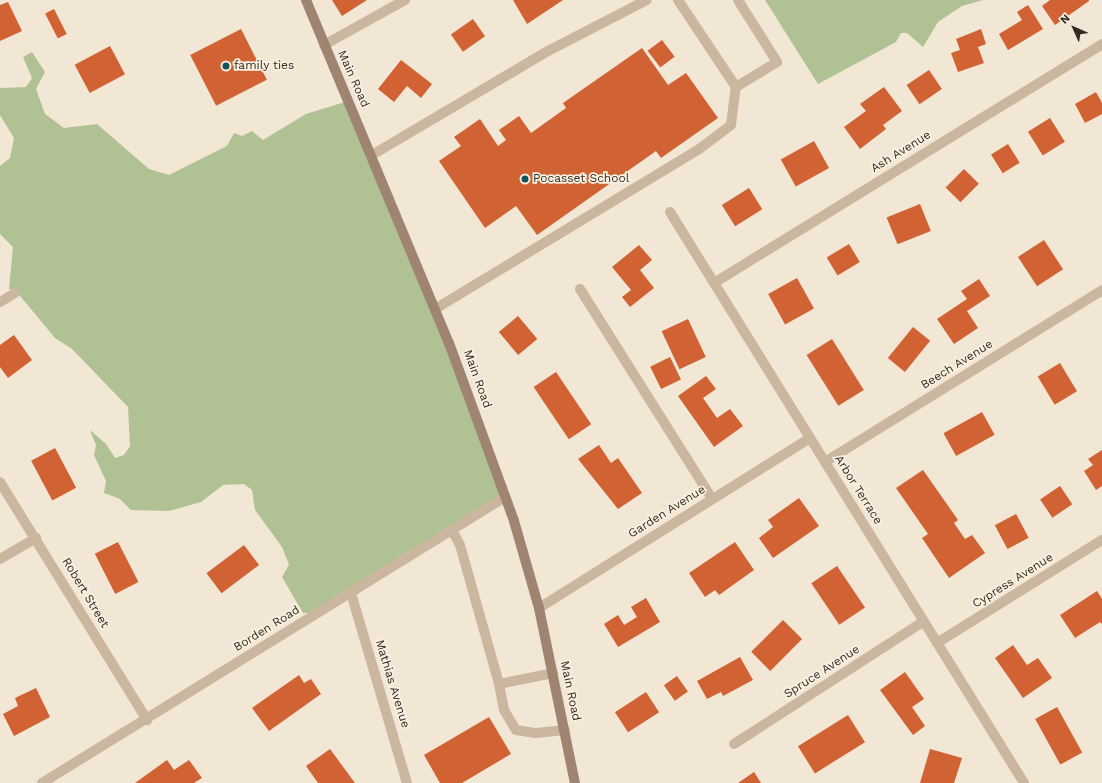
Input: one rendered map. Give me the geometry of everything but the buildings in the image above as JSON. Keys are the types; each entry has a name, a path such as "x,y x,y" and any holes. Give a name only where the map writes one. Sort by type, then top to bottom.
{"main road":[{"name":"Main Road","path":"306,0 435,309 505,497 539,608 575,783"}],"street":[{"path":"324,45 404,0"},
{"path":"372,155 548,52 647,0"},
{"path":"435,309 698,150 731,125 736,87 678,0"},
{"path":"736,87 777,62 738,0"},
{"name":"Ash Avenue","path":"714,283 1102,44"},
{"name":"Arbor Terrace","path":"670,212 1024,783"},
{"path":"580,289 712,499"},
{"name":"Beech Avenue","path":"825,462 1102,290"},
{"path":"0,302 15,293"},
{"name":"Garden Avenue","path":"539,608 810,438"},
{"name":"Robert Street","path":"0,482 36,538 147,720"},
{"name":"Borden Road","path":"42,783 147,720 505,497"},
{"path":"452,530 460,545 499,684 504,710 516,730 536,733 565,730"},
{"path":"0,559 36,538"},
{"name":"Cypress Avenue","path":"937,643 1102,540"},
{"name":"Mathias Avenue","path":"351,593 407,783"},
{"name":"Spruce Avenue","path":"734,744 924,621"},
{"path":"499,684 553,674"}],"green space":[{"path":"765,0 983,0 962,6 938,22 923,47 907,33 901,33 896,42 818,84"},
{"path":"32,52 45,72 36,89 45,114 64,128 97,124 149,169 169,175 227,146 234,133 242,136 252,131 263,140 306,114 348,101 410,248 502,496 311,613 303,613 282,577 289,565 282,547 255,510 252,490 244,484 223,485 201,502 169,511 131,510 120,499 104,493 106,481 94,455 96,445 90,430 106,444 115,458 124,455 130,446 128,407 72,349 55,338 16,291 9,289 13,247 0,234 0,166 10,158 14,138 0,115 0,88 26,87 32,78 23,57"}],"place":[{"name":"family ties","path":"226,66"},
{"name":"Pocasset School","path":"525,179"}]}
